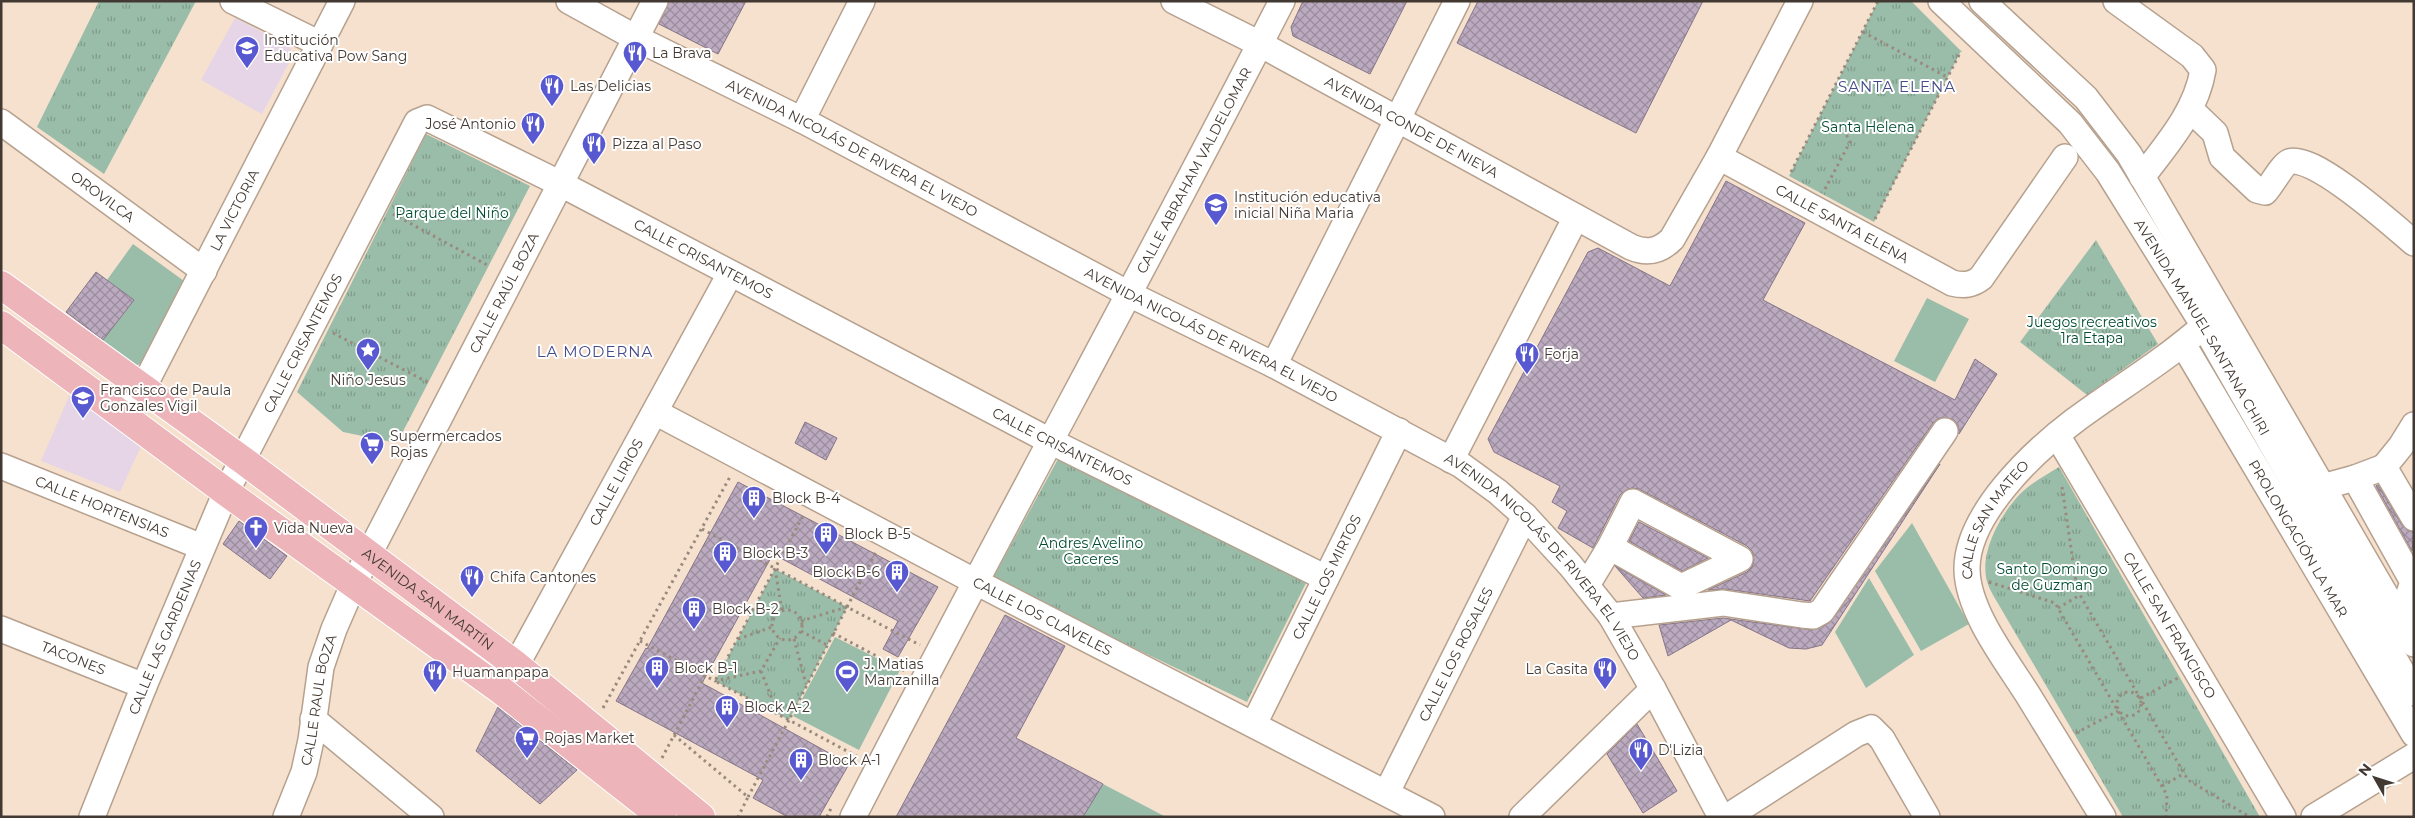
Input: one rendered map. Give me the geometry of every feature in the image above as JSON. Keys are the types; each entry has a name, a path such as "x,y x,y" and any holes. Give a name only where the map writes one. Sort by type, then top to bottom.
{"main road":[{"name":"AVENIDA SAN MARTÍN","path":"1,285 244,460 368,556 516,665 701,817"},
{"path":"1,325 226,492 502,691 660,816"}],"street":[{"path":"233,1 320,44"},
{"name":"LA VICTORIA","path":"127,419 342,1"},
{"name":"AVENIDA NICOLÁS DE RIVERA EL VIEJO","path":"569,1 636,38 802,120 1129,294 1274,365 1399,431 1451,460 1498,492 1525,516 1611,616 1653,689 1720,817"},
{"name":"CALLE RAÚL BOZA","path":"354,583 655,1"},
{"path":"802,120 862,1"},
{"name":"AVENIDA CONDE DE NIEVA","path":"1174,1 1260,44 1631,247 1647,251 1661,248 1672,239 1719,157"},
{"name":"CALLE ABRAHAM VALDELOMAR","path":"844,808 863,760 924,647 974,581 1129,294 1282,1"},
{"path":"1274,365 1457,1"},
{"path":"1719,157 1800,1"},
{"name":"AVENIDA MANUEL SANTANA CHIRI","path":"1941,1 2070,123 2108,172 2212,318 2322,487 2414,644"},
{"name":"AVENIDA MANUEL SANTANA CHIRI","path":"1982,1 2086,98 2129,154 2212,318 2414,693"},
{"path":"2116,1 2192,56 2203,70 2200,87 2181,127 2142,177"},
{"path":"2190,109 2214,133 2222,157 2256,190 2265,192 2287,163 2294,161 2307,165 2356,193 2414,243"},
{"name":"CALLE CRISANTEMOS","path":"244,460 417,122 427,118 561,184 1050,441 1326,578"},
{"name":"OROVILCA","path":"1,122 204,271"},
{"name":"CALLE SANTA ELENA","path":"1719,157 1952,283 1968,285 1981,278 2065,158"},
{"path":"1451,460 1576,217"},
{"name":"CALLE LIRIOS","path":"502,691 730,274"},
{"name":"CALLE SAN MATEO","path":"2103,817 1984,624 1969,584 1967,568 1970,548 1976,530 1986,513 2025,466 2057,435 2183,344 2212,318"},
{"name":"PROLONGACIÓN LA MAR","path":"2183,344 2414,734"},
{"name":"CALLE LOS CLAVELES","path":"655,412 974,581 1387,792 1432,817"},
{"path":"2322,487 2355,478 2384,467 2407,452 2414,425"},
{"name":"CALLE LOS MIRTOS","path":"1254,724 1399,431"},
{"path":"1611,616 1723,603 1813,616 1822,611 1945,431"},
{"name":"CALLE SAN FRANCISCO","path":"2057,435 2282,817"},
{"name":"CALLE LAS GARDENIAS","path":"92,817 202,547 226,492 244,460"},
{"name":"CALLE HORTENSIAS","path":"1,466 202,547"},
{"path":"2384,467 2414,518"},
{"path":"2355,478 2414,581 2400,620"},
{"path":"1586,585 1610,547 1634,502 1740,559 1681,587 1610,547"},
{"name":"CALLE LOS ROSALES","path":"1387,792 1525,516"},
{"name":"CALLE RAUL BOZA","path":"286,817 304,772 321,667 334,629 354,583"},
{"name":"TACONES","path":"1,629 144,686"},
{"path":"1522,817 1653,689"},
{"path":"313,719 431,817"},
{"path":"1727,817 1856,734 1871,728 1882,739 1926,817"},
{"path":"2314,817 2414,756"},
{"path":"660,782 660,816"}],"path":[{"path":"1789,176 1878,1"},
{"path":"1863,32 1947,77"},
{"path":"1874,222 1961,51"},
{"path":"1823,194 1850,142 1845,132 1849,124"},
{"path":"388,212 489,266"},
{"path":"328,330 429,383"},
{"path":"600,713 734,471"},
{"path":"2061,486 2077,588 2080,595 2188,780 2250,817"},
{"path":"715,681 814,496"},
{"path":"702,529 924,647"},
{"path":"738,817 886,534"},
{"path":"775,569 782,611"},
{"path":"1990,588 1986,581 2055,603 2162,786 2166,795 2166,817"},
{"path":"2058,608 2080,595"},
{"path":"801,621 847,607"},
{"path":"782,611 796,613 801,621 801,631 794,638 780,638 772,627 774,618 782,611"},
{"path":"738,639 772,627"},
{"path":"801,631 827,645"},
{"path":"833,633 905,670"},
{"path":"715,681 761,671 780,638"},
{"path":"794,638 807,684"},
{"path":"640,641 863,760"},
{"path":"900,679 910,662"},
{"path":"2175,668 2184,685"},
{"path":"761,671 778,714"},
{"path":"660,782 674,735 705,676"},
{"path":"2141,699 2180,677"},
{"path":"2132,692 2141,699 2141,707 2133,716 2124,716 2118,710 2117,702 2124,693 2132,692"},
{"path":"2075,734 2118,711"},
{"path":"2070,726 2080,742"},
{"path":"674,735 748,797"},
{"path":"2162,786 2184,773"},
{"path":"827,817 844,808"}],"shaded area":[{"name":"Institución Educativa Pow Sang","path":"235,18 290,47 292,57 262,114 201,80"},
{"name":"Francisco de Paula Gonzales Vigil","path":"71,392 141,446 120,492 41,461"}],"green space":[{"path":"99,1 196,1 104,174 37,127"},
{"name":"Santa Helena","path":"1878,1 1911,1 1961,51 1874,222 1789,176"},
{"name":"Parque del Niño","path":"426,134 530,186 397,443 343,432 297,392"},
{"name":"Juegos recreativos 1ra Etapa","path":"2096,240 2158,344 2087,395 2020,342"},
{"path":"133,244 184,281 145,363 133,366 101,342 134,300 107,280"},
{"path":"1927,298 1969,319 1935,382 1894,361"},
{"name":"Andres Avelino Caceres","path":"1058,459 1306,583 1247,702 992,580"},
{"name":"Santo Domingo de Guzman","path":"2059,467 2260,817 2123,817 1993,595 1985,570 1986,558 1993,534 2006,512 2020,494"},
{"path":"1912,523 1969,624 1921,651 1875,571"},
{"name":"J. Matias Manzanilla","path":"775,569 847,607 789,720 715,681"},
{"path":"1869,578 1914,655 1866,688 1835,632"},
{"name":"J. Matias Manzanilla","path":"835,637 900,670 859,750 793,716"},
{"path":"1103,784 1166,817 1083,817"}],"building":[{"path":"669,1 746,1 718,54 659,24"},
{"path":"1303,1 1407,1 1370,74 1293,36 1291,27"},
{"path":"1478,1 1703,1 1636,133 1457,43"},
{"path":"1726,181 1805,223 1763,300 1955,400 1975,359 1997,374 1959,434 1958,425 1953,419 1939,418 1933,423 1810,601 1725,589 1708,590 1747,572 1752,567 1754,560 1752,551 1747,546 1639,489 1632,488 1620,495 1593,548 1558,528 1567,511 1552,502 1560,486 1494,452 1488,439 1588,252 1598,248 1670,286"},
{"path":"96,272 134,300 103,340 66,312"},
{"path":"805,422 837,438 826,460 795,443"},
{"path":"1940,464 1822,645 1806,649 1789,648 1731,620 1668,656 1659,625 1723,618 1812,630 1829,623"},
{"path":"738,482 938,587 898,657 883,649 898,621 773,554 702,683 849,764 819,817 788,817 753,798 763,780 616,701 647,649"},
{"path":"2378,485 2402,525 2407,530 2414,532 2412,551 2376,486"},
{"name":"Vida Nueva","path":"239,521 287,556 270,579 223,544"},
{"path":"1639,522 1708,558 1682,571 1629,541"},
{"path":"1615,566 1666,595 1643,598"},
{"path":"1005,615 1065,646 1016,738 1103,784 1083,817 896,817"},
{"name":"Rojas Market","path":"498,707 577,770 540,804 476,751"},
{"name":"D'Lizia","path":"1637,724 1677,791 1643,813 1607,754"}],"place":[{"name":"Institución Educativa Pow Sang","path":"247,69"},
{"name":"La Brava","path":"635,74"},
{"name":"Las Delicias","path":"552,107"},
{"name":"José Antonio","path":"533,145"},
{"name":"Pizza al Paso","path":"594,165"},
{"name":"Institución educativa inicial Niña Maria","path":"1216,226"},
{"name":"Niño Jesus","path":"368,371"},
{"name":"Forja","path":"1527,375"},
{"name":"Francisco de Paula Gonzales Vigil","path":"83,419"},
{"name":"Supermercados Rojas","path":"372,465"},
{"name":"Block B-4","path":"754,519"},
{"name":"Vida Nueva","path":"256,549"},
{"name":"Block B-5","path":"826,555"},
{"name":"Block B-3","path":"725,574"},
{"name":"Block B-6","path":"897,593"},
{"name":"Chifa Cantones","path":"472,598"},
{"name":"Block B-2","path":"694,630"},
{"name":"Block B-1","path":"657,689"},
{"name":"La Casita","path":"1605,690"},
{"name":"Huamanpapa","path":"435,693"},
{"name":"J. Matias Manzanilla","path":"847,693"},
{"name":"Block A-2","path":"727,728"},
{"name":"Rojas Market","path":"527,759"},
{"name":"D'Lizia","path":"1641,771"},
{"name":"Block A-1","path":"801,781"}],"district":[{"name":"SANTA ELENA","path":"1897,87"},
{"name":"LA MODERNA","path":"595,352"}]}
